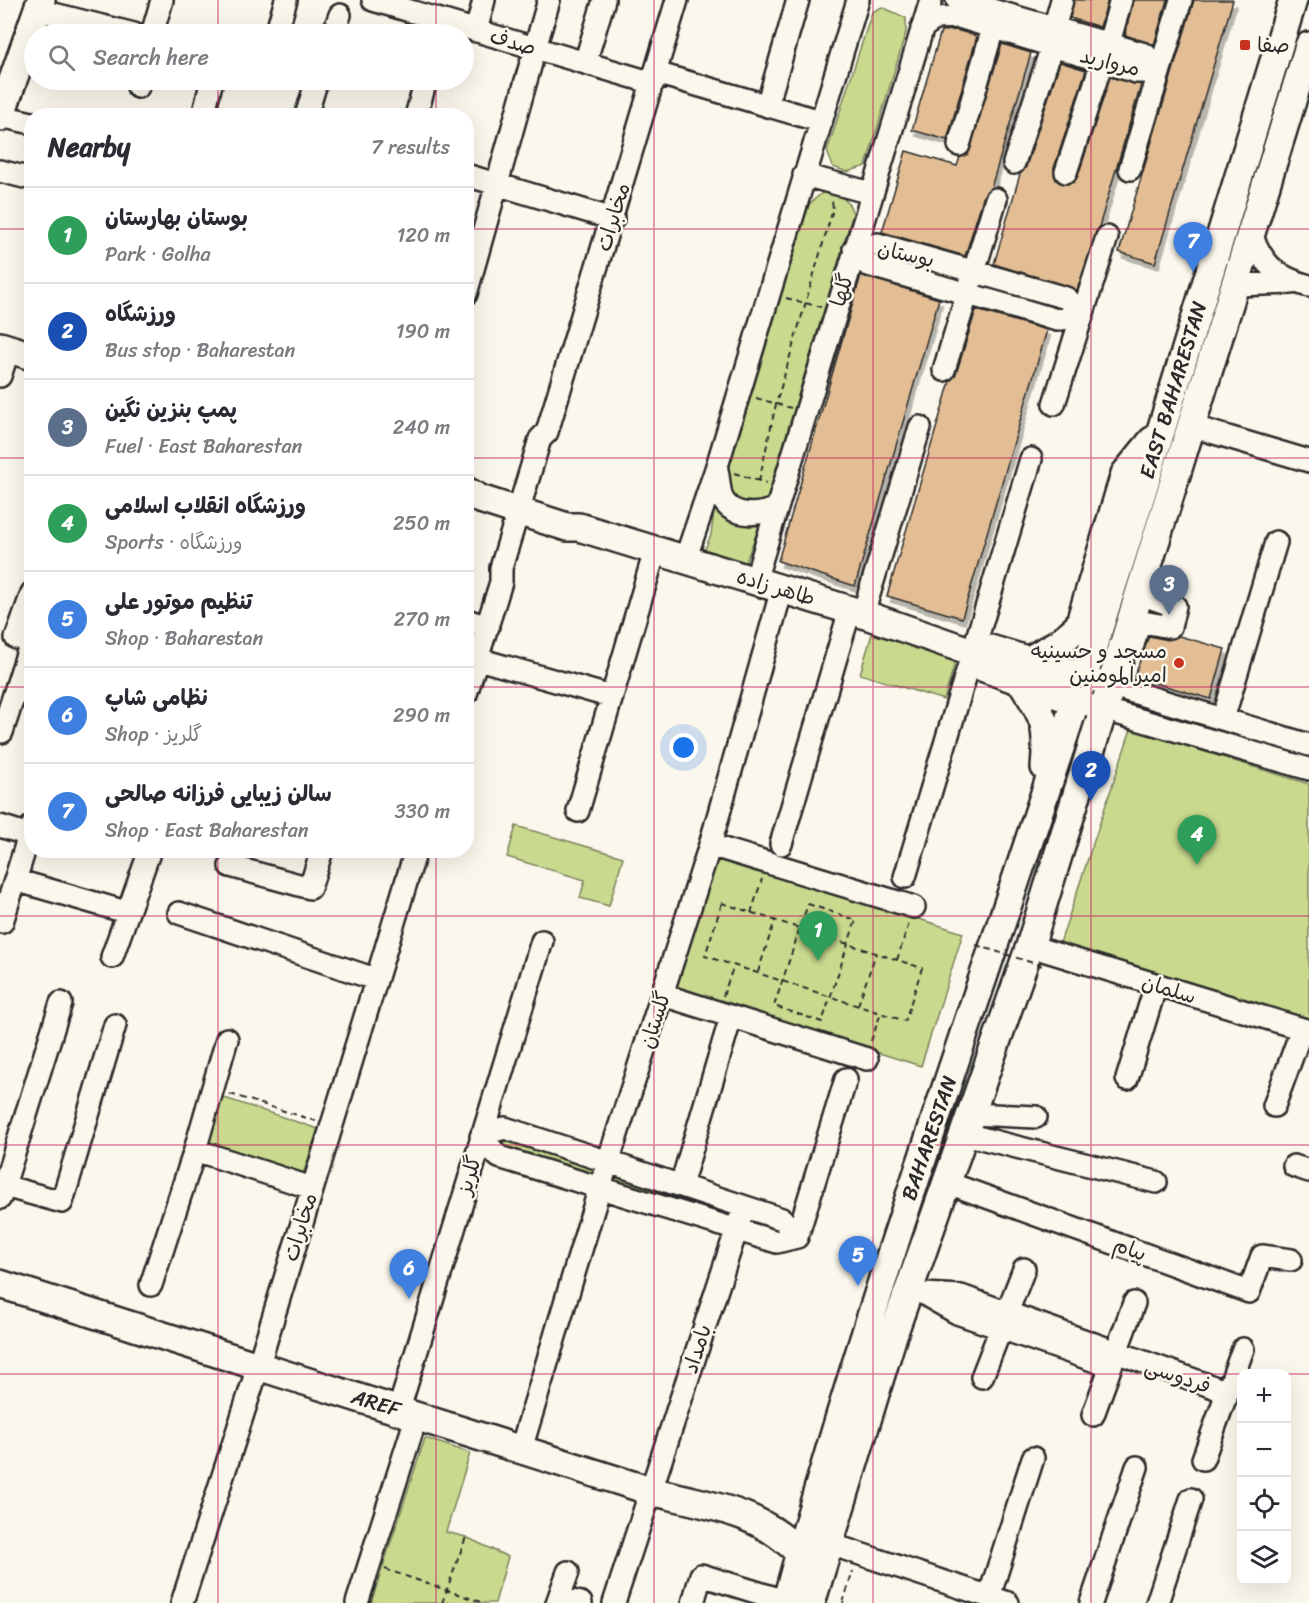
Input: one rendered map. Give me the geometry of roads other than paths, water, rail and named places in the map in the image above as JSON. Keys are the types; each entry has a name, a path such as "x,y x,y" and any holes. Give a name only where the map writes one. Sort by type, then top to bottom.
{"main road":[{"name":"EAST BAHARESTAN","path":"1079,689 1162,428 1293,0"},
{"path":"33,24 40,5"},
{"name":"EAST BAHARESTAN","path":"1107,697 1309,46"},
{"path":"0,116 24,49"},
{"path":"1041,803 1047,743 1042,714 1025,672 1079,626 1125,474 1162,428"},
{"name":"طاهر زاده","path":"474,491 482,490 524,508 570,519 579,527 857,612 972,652 982,667 1025,672 1079,689"},
{"name":"BAHARESTAN","path":"797,1563 810,1513 903,1212 1079,689"},
{"name":"BAHARESTAN","path":"811,1603 877,1387 948,1183 969,1124 1038,956 1107,697"},
{"name":"BAHARESTAN","path":"830,1603 852,1551 923,1294 929,1239"},
{"name":"AREF","path":"0,1284 651,1491 754,1518"},
{"path":"754,1518 810,1513"},
{"path":"754,1518 786,1539 797,1563 776,1601"}],"street":[{"path":"155,24 162,0"},
{"path":"279,24 286,0"},
{"name":"صدف","path":"373,0 420,7 460,24"},
{"path":"476,31 484,0"},
{"path":"474,267 549,0"},
{"path":"585,63 604,0"},
{"name":"مخابرات","path":"474,671 501,582 501,568 549,441 547,432 613,219 677,0"},
{"path":"767,106 798,0"},
{"path":"685,560 722,469 804,175 858,0"},
{"name":"گلها","path":"755,581 931,0"},
{"name":"مروارید","path":"957,0 996,13 1053,37 1106,53 1136,72 1159,72"},
{"path":"1014,163 1053,37 1062,0"},
{"path":"1066,172 1106,53 1121,0"},
{"path":"1130,169 1181,0"},
{"path":"40,5 102,24"},
{"path":"960,145 996,13"},
{"name":"مروارید","path":"922,28 936,18 959,18 996,13"},
{"name":"صدف","path":"476,31 533,56 585,63 654,78 767,106 820,122"},
{"path":"205,108 210,90"},
{"path":"308,108 311,90"},
{"path":"418,108 423,90"},
{"path":"0,116 24,121"},
{"path":"0,171 24,177"},
{"path":"804,175 871,193"},
{"path":"474,178 613,219"},
{"path":"944,370 996,199"},
{"path":"1251,234 1260,257 1274,272 1304,285"},
{"path":"1054,404 1107,237"},
{"name":"بوستان","path":"854,249 878,244 1066,298 1083,314"},
{"name":"بوستان","path":"854,249 868,264 1057,320 1083,314"},
{"path":"1234,285 1304,285"},
{"path":"1030,312 1036,290"},
{"path":"0,376 13,350"},
{"path":"1191,426 1309,461"},
{"path":"781,844 920,427"},
{"path":"905,877 1031,459"},
{"path":"722,469 722,499 731,508 749,515 763,514 777,508"},
{"path":"1223,718 1276,542"},
{"path":"578,812 655,551"},
{"path":"1141,694 1126,682 1124,674 1137,630 1147,621 1170,627 1175,606 1149,597 1145,577"},
{"name":"گلستان","path":"521,1449 600,1187 710,845 782,589"},
{"path":"2,732 24,623"},
{"path":"474,623 488,627"},
{"path":"478,659 612,697"},
{"path":"1079,689 1309,769"},
{"path":"1107,697 1141,694 1309,745"},
{"path":"0,826 24,829"},
{"path":"710,845 913,912"},
{"path":"3,909 24,850"},
{"path":"112,957 147,858"},
{"path":"230,866 310,888 319,858"},
{"name":"مخابرات","path":"182,1603 258,1367 330,1125 413,858"},
{"path":"15,880 126,912"},
{"path":"179,913 375,979"},
{"name":"گلریز","path":"357,1603 481,1136 542,940"},
{"name":"سلمان","path":"1038,956 1156,985 1305,1030"},
{"path":"1127,1079 1156,985"},
{"path":"663,995 726,1010 868,1054"},
{"path":"62,1003 2,1192 62,1202 115,1025"},
{"path":"681,1185 726,1010"},
{"path":"1274,1106 1305,1030"},
{"path":"151,1285 195,1150 227,1039"},
{"path":"797,1237 846,1079"},
{"path":"969,1124 1036,1117"},
{"path":"969,1124 1156,1182"},
{"path":"505,1128 609,1160 782,1219 797,1237 777,1242 499,1157 481,1136 505,1128"},
{"path":"195,1150 312,1188"},
{"name":"پیام","path":"948,1183 1249,1292 1262,1256 1291,1260"},
{"name":"بامداد","path":"614,1603 744,1207"},
{"path":"982,1377 1024,1269"},
{"name":"فردوسی","path":"923,1294 957,1313 1004,1320 1114,1360 1213,1401 1226,1398"},
{"path":"1093,1415 1134,1303"},
{"path":"1203,1459 1243,1349"},
{"path":"852,1551 998,1600 1033,1458"},
{"path":"1091,1603 1137,1467"},
{"path":"1157,1603 1191,1499"},
{"path":"568,1572 558,1600 581,1603"},
{"path":"693,1603 701,1575 776,1601"}],"place":[{"name":"صفا","path":"1245,45"},
{"name":"سالن زیبایی فرزانه صالحی","path":"1193,272"},
{"name":"پمپ بنزین نگین","path":"1169,615"},
{"name":"مسجد و حسینیه امیرالمومنین","path":"1179,663"},
{"name":"ورزشگاه","path":"1091,801"},
{"name":"ورزشگاه انقلاب اسلامی","path":"1197,865"},
{"name":"بوستان بهارستان","path":"818,961"},
{"name":"تنظیم موتور علی","path":"858,1286"},
{"name":"نظامی شاپ","path":"409,1299"}]}
